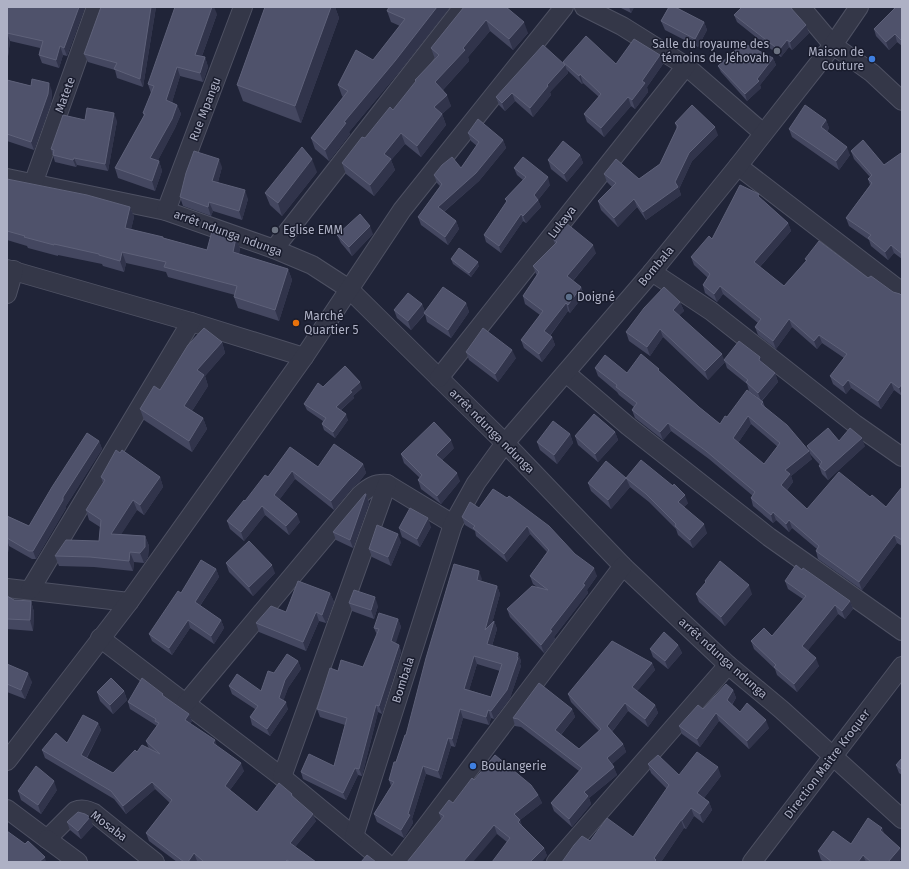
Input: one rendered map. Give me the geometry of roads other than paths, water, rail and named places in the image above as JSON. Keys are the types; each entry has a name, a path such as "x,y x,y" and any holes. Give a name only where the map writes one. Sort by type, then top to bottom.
{"street":[{"name":"Matete","path":"33,184 96,7"},
{"name":"Rue Mpangu","path":"166,211 243,7"},
{"path":"274,249 463,7"},
{"path":"7,761 63,690 100,638 129,602 304,357 402,210 564,7"},
{"path":"584,7 622,26 686,66 763,133"},
{"path":"801,7 833,44 872,73 902,101"},
{"name":"Bombala","path":"354,836 453,524 476,483 505,443 652,272 738,166 833,44 859,7"},
{"name":"Lukaya","path":"439,378 686,66"},
{"path":"738,166 902,292"},
{"name":"arrêt ndunga ndunga","path":"7,178 166,211 274,249 312,265 349,289 505,443 624,566 728,665 782,710 902,819"},
{"path":"7,294 10,269 192,322 304,357"},
{"path":"652,272 711,311 855,424 902,457"},
{"path":"30,590 192,322"},
{"path":"566,373 628,426 769,536 902,631"},
{"path":"186,703 360,495 372,486 387,484 453,524"},
{"path":"282,777 387,484"},
{"path":"399,862 624,566"},
{"path":"7,588 129,602"},
{"path":"100,638 282,777 385,862"},
{"path":"556,862 728,665"},
{"name":"Direction Maitre Kroquer","path":"752,862 832,755 902,666"},
{"name":"Mosaba","path":"47,839 75,811 80,808 94,813 154,862"},
{"path":"7,809 78,862"}],"place":[{"name":"Salle du royaume des témoins de Jéhovah","path":"777,51"},
{"name":"Maison de Couture","path":"872,59"},
{"name":"Eglise EMM","path":"275,230"},
{"name":"Doigné","path":"569,297"},
{"name":"Marché Quartier 5","path":"296,323"},
{"name":"Boulangerie","path":"473,766"}]}
